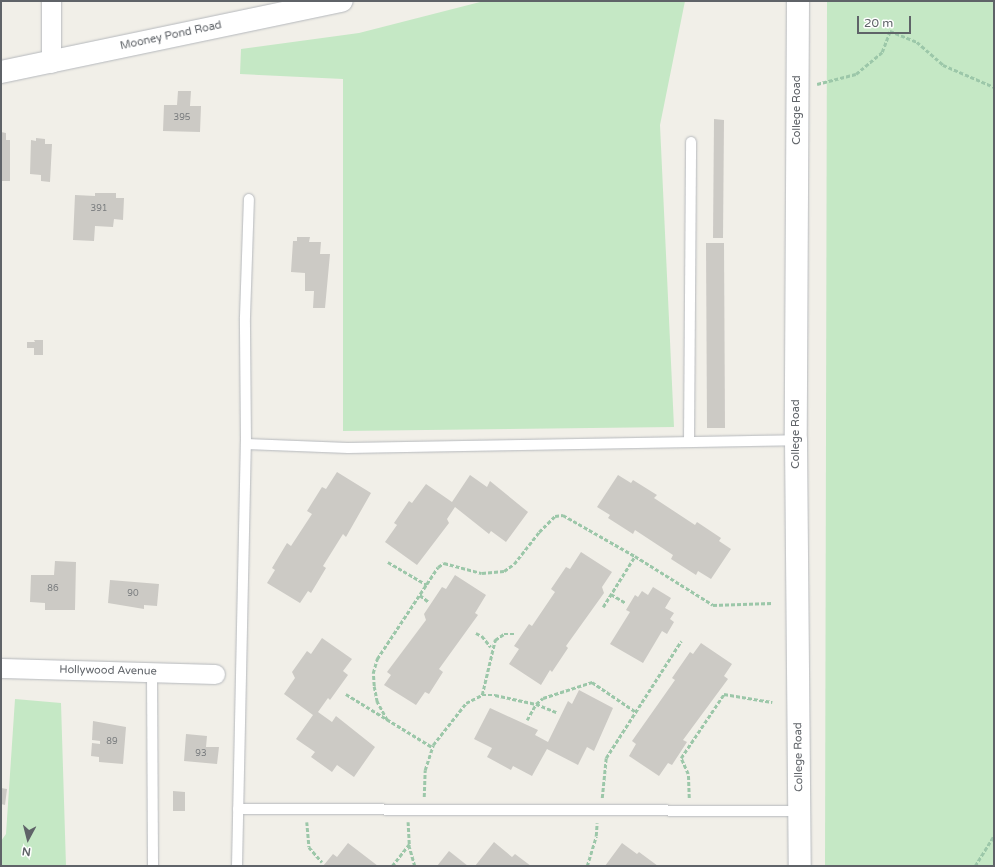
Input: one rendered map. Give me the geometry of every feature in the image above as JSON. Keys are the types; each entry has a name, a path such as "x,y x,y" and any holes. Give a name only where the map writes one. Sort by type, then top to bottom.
{"street":[{"path":"51,1 51,63"},
{"name":"Mooney Pond Road","path":"1,72 51,63 342,1"},
{"name":"College Road","path":"798,1 796,440 800,866"},
{"name":"Hollywood Avenue","path":"1,668 215,674"}],"lane":[{"path":"689,442 691,142"},
{"path":"237,866 246,444 245,317 249,199"},
{"path":"246,444 348,448 796,440"},
{"path":"152,672 153,866"},
{"path":"238,809 800,811"}],"path":[{"path":"798,89 856,74 882,52 890,31 917,42 943,65 994,87"},
{"path":"387,720 377,702 373,673 377,659 420,595 444,563 482,572 504,571 514,564 539,532 555,516 563,515 635,556 713,605 772,603"},
{"path":"603,608 635,556"},
{"path":"388,562 427,585"},
{"path":"611,594 626,603"},
{"path":"420,595 430,602"},
{"path":"476,633 482,636 492,648"},
{"path":"482,695 495,640 504,634 516,634"},
{"path":"587,866 596,836 606,758 681,641"},
{"path":"527,720 536,704 543,698 592,682 636,712"},
{"path":"346,694 432,747"},
{"path":"689,811 688,774 680,758 724,694 772,702"},
{"path":"423,810 424,770 432,747 466,703 482,695 495,695 536,704 556,712"},
{"path":"308,809 309,848 322,862"},
{"path":"407,810 409,844 415,866"},
{"path":"975,866 994,836"},
{"path":"392,866 409,844"}],"green space":[{"path":"484,1 685,1 660,125 674,427 343,431 343,79 240,74 241,49 359,33"},
{"path":"827,1 994,1 994,866 825,866"},
{"path":"15,699 61,703 66,866 1,866 1,841 6,834"}],"building":[{"path":"178,91 191,91 190,106 201,106 200,132 163,131 164,105 177,105"},
{"path":"714,119 724,120 723,238 713,238"},
{"path":"1,132 6,133 6,140 10,140 10,181 1,181"},
{"path":"36,138 45,139 45,144 52,144 50,182 41,181 41,175 30,174 31,140 36,141"},
{"path":"95,193 116,193 116,198 124,198 123,220 114,219 113,227 95,226 94,241 73,240 75,195 95,196"},
{"path":"297,237 310,237 309,242 321,242 320,254 330,254 325,308 313,308 314,291 305,291 305,273 291,272 293,241 297,241"},
{"path":"706,243 724,243 725,428 707,428"},
{"path":"34,340 43,340 43,355 34,355 34,348 27,348 27,342 35,342"},
{"path":"337,472 371,493 346,537 343,534 323,566 326,568 311,593 308,591 300,603 267,583 275,570 272,568 287,543 291,546 312,514 307,511 322,487 326,489"},
{"path":"470,475 487,487 490,481 528,512 506,542 491,531 489,534 455,507 447,519 449,523 417,565 385,542 397,525 394,523 409,501 412,503 426,484 452,502"},
{"path":"618,475 631,483 633,480 657,495 654,498 695,525 697,522 721,538 719,541 731,549 711,579 698,571 696,575 671,559 673,555 635,530 633,534 608,518 610,515 597,507"},
{"path":"581,552 612,572 602,587 604,593 566,646 568,648 552,672 550,670 541,685 509,664 519,649 514,646 529,624 532,626 555,592 551,589 566,567 570,569"},
{"path":"55,561 76,562 75,610 45,610 45,603 30,602 31,575 54,575"},
{"path":"455,575 486,595 475,613 478,615 439,669 443,672 429,694 425,692 416,705 384,685 391,675 387,672 426,620 424,614 442,587 446,589"},
{"path":"110,580 159,584 157,606 144,605 144,609 108,603"},
{"path":"653,587 671,598 665,608 674,613 670,619 674,622 667,634 662,631 643,663 610,644 630,612 626,610 635,595 638,597 642,591 648,595"},
{"path":"322,638 352,659 343,671 348,675 330,700 328,698 318,712 332,722 336,716 375,747 354,777 337,765 332,772 311,757 315,752 296,739 313,715 284,694 295,678 292,672 307,651 311,654"},
{"path":"701,643 732,664 724,676 728,679 683,740 687,742 672,765 668,763 659,776 629,756 636,744 632,741 675,680 672,678 690,652 693,654"},
{"path":"579,690 613,708 594,751 587,747 578,765 547,749 532,776 513,766 511,770 487,757 492,748 474,739 490,708 538,730 535,735 548,742 568,701 572,704"},
{"path":"93,721 126,727 123,764 99,762 99,757 91,756 92,743 100,744 100,741 92,740"},
{"path":"186,734 207,736 206,747 219,747 217,764 184,761"},
{"path":"1,788 7,789 5,805 1,804"},
{"path":"173,791 185,792 185,811 173,811"},
{"path":"494,842 512,857 515,854 531,866 475,866"},
{"path":"348,843 378,866 323,866 333,854 337,857"},
{"path":"622,843 637,854 639,852 658,866 605,866"},
{"path":"449,851 468,866 437,866"}]}
